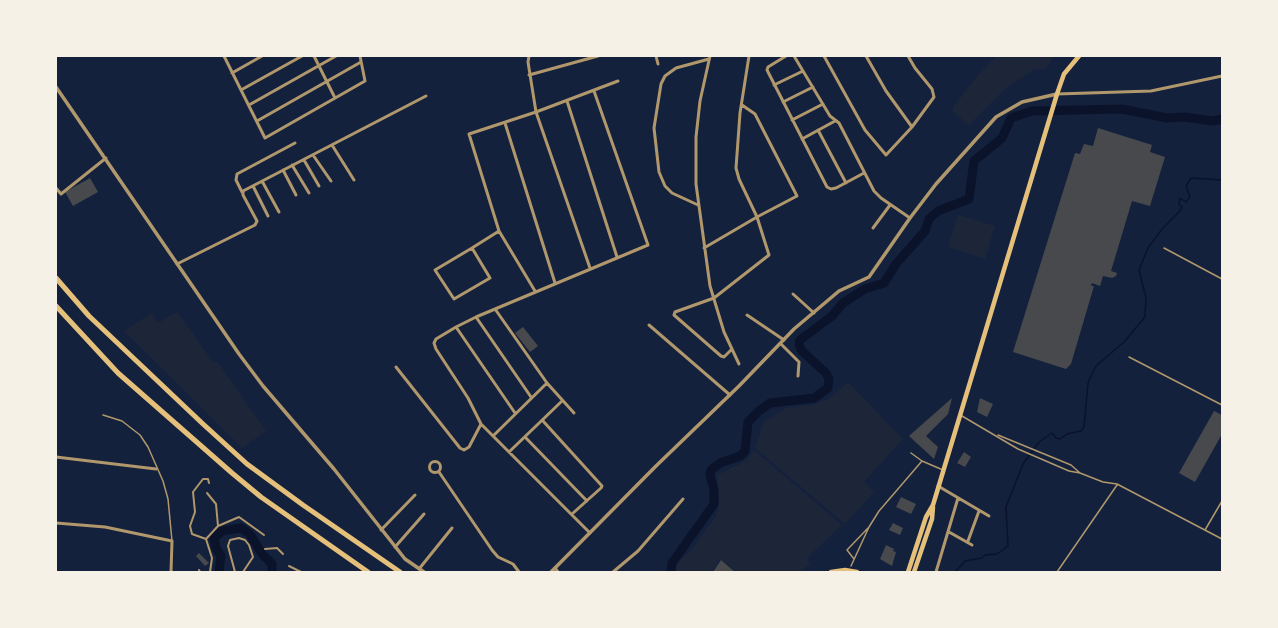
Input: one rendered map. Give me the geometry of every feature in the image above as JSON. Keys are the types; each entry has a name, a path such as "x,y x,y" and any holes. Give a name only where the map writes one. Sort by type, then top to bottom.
{"highway":[{"path":"914,572 932,519 933,505 938,486 1056,94 1064,74 1079,56"},
{"path":"56,278 89,316 247,464 303,505 400,572"},
{"path":"56,306 118,373 226,468 261,496 368,572"},
{"path":"908,572 926,517 933,505"},
{"path":"904,572 910,566"},
{"path":"831,572 844,570 857,572"}],"street":[{"path":"224,56 265,138 365,82 360,56"},
{"path":"232,73 262,56"},
{"path":"241,90 302,56"},
{"path":"314,56 320,65 335,98"},
{"path":"248,104 336,56"},
{"path":"529,56 528,62 536,112 590,268"},
{"path":"530,75 598,56"},
{"path":"656,56 658,64"},
{"path":"732,349 724,357 721,356 674,315 675,312 714,298 769,255 757,217 739,179 736,168 742,105 749,56"},
{"path":"786,56 767,69 828,188 833,189 864,173"},
{"path":"794,56 823,104 835,121 839,123 864,173 877,195 910,218"},
{"path":"824,56 865,130 886,154 912,127 932,102 934,97 933,90 915,68 908,56"},
{"path":"866,56 886,91 912,127"},
{"path":"698,205 672,193 665,186 659,172 654,128 661,84 665,76 676,68 710,57"},
{"path":"710,57 700,100 696,137 695,177 704,248 714,298 724,332 739,364"},
{"path":"257,121 361,62"},
{"path":"774,85 803,71"},
{"path":"551,572 784,340 839,291 869,277 910,218 936,184 996,117 1022,102 1056,94 1151,91 1222,76"},
{"path":"535,292 499,231 469,134 567,101 618,81"},
{"path":"56,87 106,158 123,186 263,386 334,469 405,559 424,572"},
{"path":"783,102 813,87"},
{"path":"590,533 481,424 468,398 434,346 436,339 456,326 590,268 648,245 594,91"},
{"path":"242,192 426,96"},
{"path":"567,101 617,257"},
{"path":"792,120 823,104"},
{"path":"704,248 797,196 755,114 742,105"},
{"path":"802,139 835,121"},
{"path":"504,123 555,283"},
{"path":"818,130 846,182"},
{"path":"177,264 256,223 236,180 237,174 296,143"},
{"path":"332,145 354,180"},
{"path":"313,155 331,181"},
{"path":"56,188 61,194 106,158"},
{"path":"304,160 319,186"},
{"path":"292,165 309,193"},
{"path":"283,170 296,195"},
{"path":"262,181 279,212"},
{"path":"252,186 268,216"},
{"path":"873,228 890,205"},
{"path":"472,248 490,278 454,299 435,270 499,231"},
{"path":"793,294 814,313"},
{"path":"495,309 547,383 574,413"},
{"path":"747,315 784,340"},
{"path":"476,317 531,397"},
{"path":"649,325 730,395"},
{"path":"456,326 515,413"},
{"path":"781,344 799,362 798,376"},
{"path":"396,367 460,448 464,450 469,447 481,424"},
{"path":"493,436 531,397 547,383"},
{"path":"509,452 543,421 562,401"},
{"path":"543,421 600,483 601,488 572,514"},
{"path":"526,437 586,501"},
{"path":"56,457 156,469"},
{"path":"438,472 498,558 513,564 519,572"},
{"path":"206,539 192,534 190,526 195,512 193,492 203,479 208,479 209,483"},
{"path":"938,486 989,516"},
{"path":"207,493 216,504 218,526"},
{"path":"381,530 415,495"},
{"path":"936,572 958,498"},
{"path":"613,572 638,550 683,499"},
{"path":"968,541 979,511"},
{"path":"395,547 424,514"},
{"path":"206,539 218,526 239,517 264,536"},
{"path":"56,523 105,527 172,541 171,572"},
{"path":"419,569 452,528"},
{"path":"949,532 972,544"},
{"path":"235,572 228,546 230,540 239,538 245,540 252,554 252,561 243,572"},
{"path":"206,539 212,558 210,572"},
{"path":"265,549 277,548 283,554"},
{"path":"289,566 301,572"},
{"path":"555,568 558,572"}],"lane":[{"path":"1164,248 1222,279"},
{"path":"1130,357 1222,405"},
{"path":"103,415 122,421 140,435 148,447 156,469 163,481 168,499 172,541"},
{"path":"960,415 996,435 1011,446 1069,471 1080,473 1103,482 1117,484 1222,540"},
{"path":"996,435 1071,465 1080,473"},
{"path":"911,453 922,461 943,471"},
{"path":"851,566 878,511 922,461"},
{"path":"1057,572 1117,484"},
{"path":"1205,530 1222,501"},
{"path":"854,559 847,550 869,527"}],"shaded area":[{"path":"997,56 1054,56 1046,69 1035,69 1005,89 970,124 967,124 953,111 953,107 978,75"},
{"path":"958,215 995,226 985,259 948,247"},
{"path":"177,312 214,363 217,361 266,431 242,448 124,331 152,313 158,323"},
{"path":"848,382 903,439 864,482 874,492 845,524 755,448 764,422 786,408 811,405 829,399"},
{"path":"754,450 842,525 807,558 810,564 800,572 736,572 720,559 712,572 675,572 674,569 679,561 691,550 716,516 719,504 717,475 746,461"}],"building":[{"path":"1098,128 1152,145 1150,152 1165,157 1150,206 1132,201 1111,271 1117,273 1116,276 1112,278 1103,276 1100,286 1092,283 1091,286 1094,286 1071,364 1066,369 1013,352 1075,153 1080,154 1084,144 1093,146"},
{"path":"90,178 98,192 73,206 65,192"},
{"path":"523,327 538,346 530,352 515,333"},
{"path":"952,398 948,414 926,436 938,447 934,459 909,436"},
{"path":"980,398 993,404 987,417 977,412"},
{"path":"1214,411 1222,415 1222,434 1195,482 1179,473"},
{"path":"964,452 971,457 965,467 957,463"},
{"path":"901,497 916,504 911,514 896,507"},
{"path":"893,523 903,528 900,535 889,530"},
{"path":"886,545 894,549 893,551 896,552 892,566 880,559"},
{"path":"199,553 209,563 205,566 196,556"},
{"path":"721,560 735,572 713,572"}],"waterway":[{"path":"671,572 672,563 714,504 714,490 710,475 711,470 720,463 740,456 745,451 748,422 770,403 814,398 828,388 829,379 826,373 802,351 799,345 800,340 832,316 843,303 865,289 884,283 896,264 925,231 929,219 938,211 969,199 974,161 1002,138 1011,118 1032,111 1122,109 1167,118 1184,117 1213,121 1222,119"},
{"path":"955,572 965,561 982,558 985,555 997,554 1008,546 1006,507 1023,464 1039,442 1052,433 1056,438 1060,439 1067,434 1081,431 1084,427 1088,383 1096,366 1124,342 1145,317 1146,298 1139,270 1148,248 1162,229 1179,212 1182,207 1179,204 1180,198 1186,202 1190,197 1186,186 1191,178 1222,180"},
{"path":"219,572 221,556 216,548 214,538 222,531 241,528 250,534 262,554 272,564 272,572"}]}
